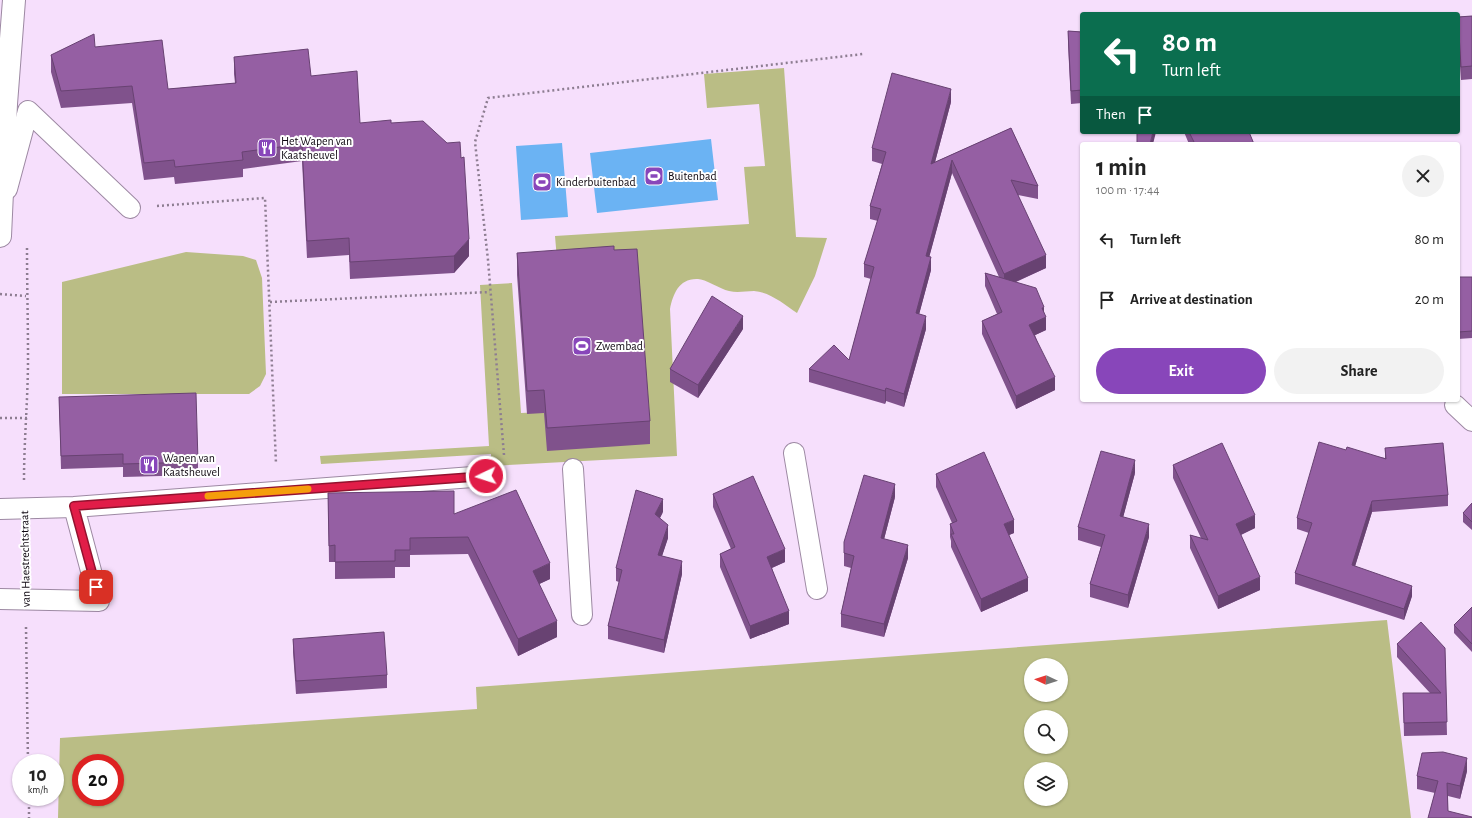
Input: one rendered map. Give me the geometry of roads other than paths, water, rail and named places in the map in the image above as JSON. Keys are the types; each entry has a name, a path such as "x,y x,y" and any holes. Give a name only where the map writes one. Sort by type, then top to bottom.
{"street":[{"path":"0,236 6,104 14,0"}],"lane":[{"path":"0,218 28,111 130,208"},
{"path":"1455,405 1472,421"},
{"path":"794,453 817,589"},
{"path":"573,469 582,614"},
{"path":"0,509 74,506 486,476"},
{"path":"0,599 99,601 74,506"}],"water":[{"name":"Buitenbad","path":"711,139 718,200 597,213 590,153"},
{"name":"Kinderbuitenbad","path":"562,143 568,217 521,220 516,146"}],"place":[{"name":"Het Wapen van Kaatsheuvel","path":"267,148"},
{"name":"Buitenbad","path":"654,176"},
{"name":"Kinderbuitenbad","path":"542,182"},
{"name":"Zwembad","path":"582,346"},
{"name":"Wapen van Kaatsheuvel","path":"149,465"}]}
